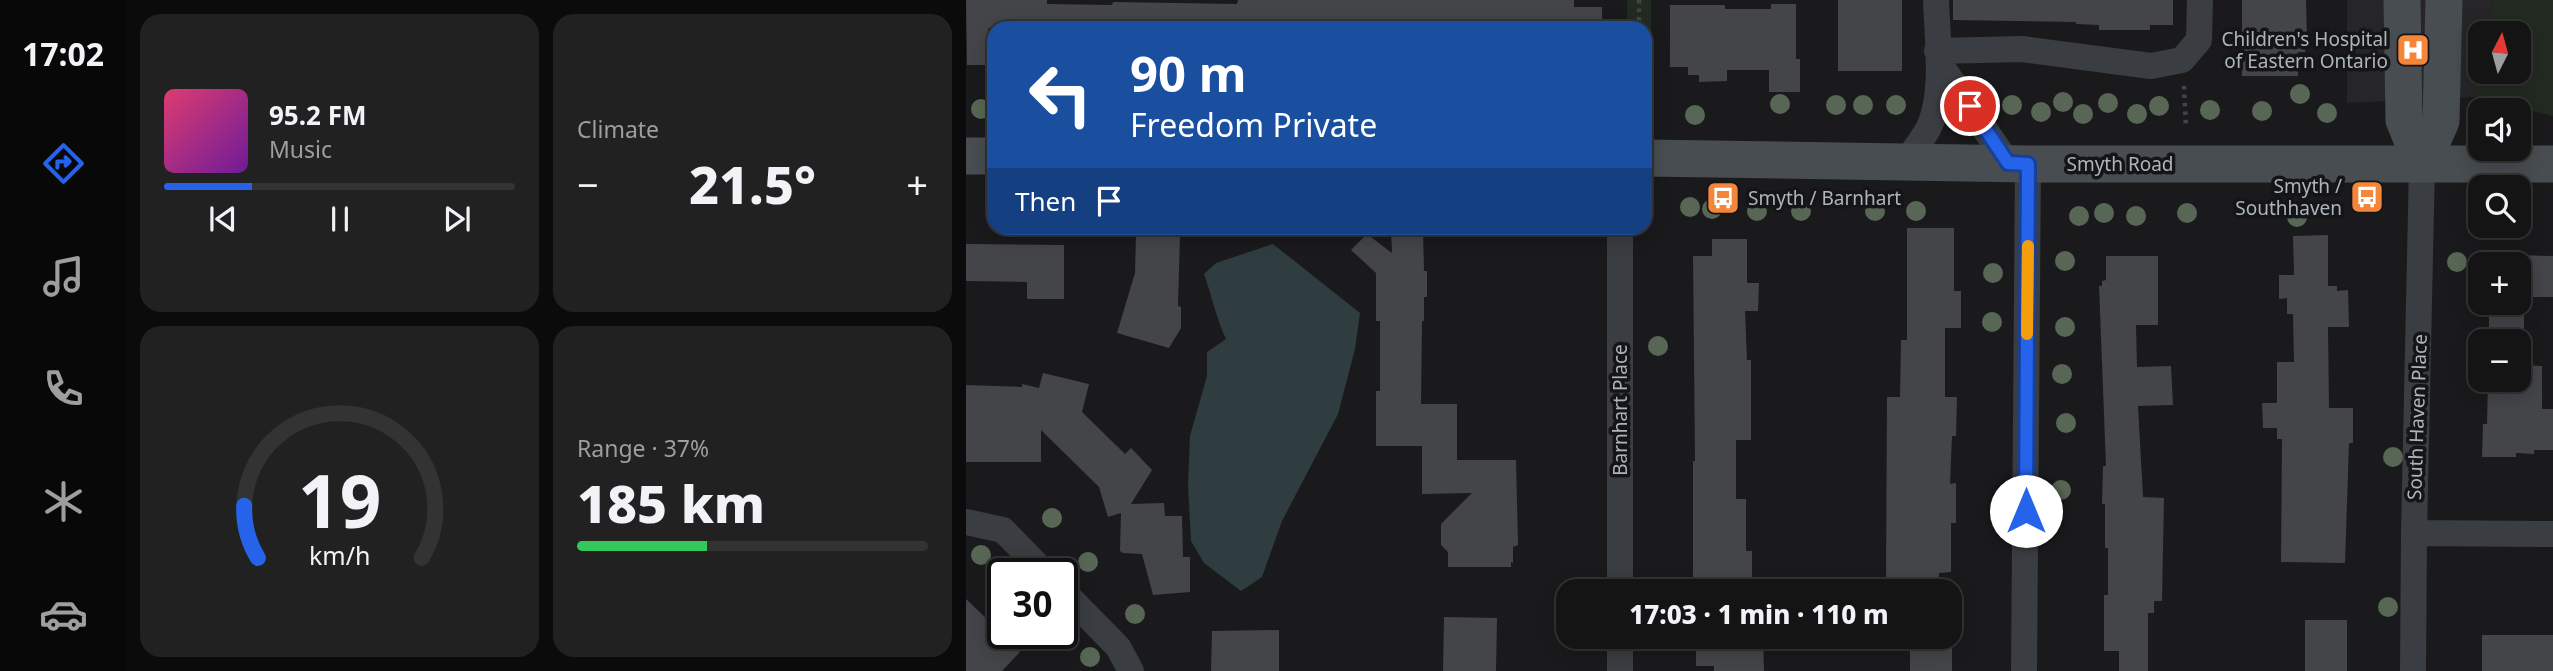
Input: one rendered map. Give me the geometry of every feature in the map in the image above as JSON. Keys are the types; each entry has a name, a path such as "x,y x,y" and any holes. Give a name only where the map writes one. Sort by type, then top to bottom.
{"main road":[{"path":"2402,0 2404,120 2422,163"},
{"path":"2422,163 2441,121 2444,0"},
{"path":"966,156 987,156"},
{"name":"Smyth Road","path":"1652,158 2018,163 2553,164"}],"street":[{"path":"1908,160 1929,127 1939,57 1936,0"},
{"path":"1939,57 2022,49 2151,66 2182,60 2199,40 2200,0"},
{"path":"1939,57 2018,163 2024,671"},
{"name":"South Haven Place","path":"2413,671 2422,163"},
{"name":"Barnhart Place","path":"1620,235 1620,579"},
{"path":"966,522 1003,530 1030,558"},
{"path":"2414,533 2553,534"},
{"path":"1078,606 1118,647 1131,671"},
{"path":"1620,649 1620,671"}],"path":[{"path":"1639,0 1639,21"},
{"path":"2182,60 2186,128"}],"shaded area":[{"path":"1627,0 1651,0 1651,21 1627,21"},
{"name":"Children's Hospital of Eastern Ontario","path":"2347,0 2553,0 2493,1 2489,21 2468,21 2468,84 2477,84 2474,97 2347,103"},
{"path":"2493,1 2553,1 2553,116 2531,111 2531,98 2474,97 2477,84 2531,84 2531,21 2489,21"},
{"path":"1273,244 1360,313 1355,349 1338,414 1282,521 1262,577 1241,591 1204,563 1191,541 1188,485 1190,436 1207,376 1207,352 1226,339 1204,274 1216,263"}],"building":[{"path":"966,0 1047,0 1047,4 1112,5 1113,2 1237,4 1238,0 1574,0 1574,7 1602,7 1602,21 987,21 987,65 967,65"},
{"path":"1838,0 1902,0 1902,71 1838,71"},
{"path":"1953,0 2173,0 2173,25 2150,25 2150,30 2099,30 2099,25 2076,22 1953,20"},
{"path":"2242,0 2306,0 2307,39 2305,52 2298,52 2298,76 2242,76"},
{"path":"1771,4 1796,4 1796,59 1800,59 1800,92 1769,92 1769,70 1727,70 1727,81 1699,82 1699,75 1688,75 1688,67 1670,67 1670,5 1725,5 1725,9 1771,9"},
{"path":"1907,228 1954,228 1954,291 1961,291 1961,328 1945,328 1945,397 1957,397 1956,436 1952,436 1950,484 1956,483 1956,523 1951,523 1951,572 1939,573 1939,579 1886,579 1887,397 1900,397 1901,340 1907,340"},
{"path":"1136,235 1180,235 1178,306 1181,307 1181,328 1169,348 1117,333 1135,273"},
{"path":"1368,235 1392,253 1391,235 1423,235 1427,297 1424,297 1422,321 1421,404 1457,404 1457,460 1516,460 1518,545 1513,547 1511,567 1448,567 1448,552 1441,545 1441,524 1472,493 1422,494 1422,446 1376,446 1376,391 1380,391 1380,321 1376,321 1376,273 1351,250"},
{"path":"2328,235 2328,286 2337,286 2337,291 2348,290 2349,327 2328,327 2329,408 2353,408 2353,443 2349,443 2345,563 2281,562 2282,439 2277,439 2277,428 2263,428 2262,403 2277,403 2277,362 2294,362 2293,314 2287,314 2287,298 2279,299 2279,275 2294,275 2293,236"},
{"path":"1712,239 1747,239 1747,283 1759,283 1758,311 1745,311 1747,360 1751,360 1751,440 1736,440 1736,499 1746,499 1746,551 1752,551 1752,579 1693,579 1693,256 1712,256"},
{"path":"966,244 1064,245 1064,299 1027,299 1027,282 966,281"},
{"path":"2531,255 2553,256 2553,297 2531,297"},
{"path":"2106,256 2158,256 2158,325 2136,325 2137,367 2171,366 2173,405 2138,406 2143,497 2164,498 2162,601 2154,601 2154,613 2148,613 2148,671 2119,671 2119,651 2104,651 2104,595 2108,595 2108,548 2105,548 2105,504 2102,504 2103,466 2106,466 2099,286 2106,280"},
{"path":"2489,315 2524,315 2524,329 2489,329"},
{"path":"2531,365 2542,366 2542,409 2553,409 2553,450 2534,450 2534,454 2516,453 2516,457 2482,457 2483,424 2487,424 2488,392 2531,392"},
{"path":"1043,373 1089,384 1082,412 1125,454 1131,448 1152,470 1131,504 1164,503 1165,516 1182,516 1183,557 1190,557 1190,592 1153,595 1142,554 1120,551 1121,513 1108,517 1099,487 1041,430 1041,462 966,462 966,385 1022,387 1022,384 1039,388"},
{"path":"966,599 987,619 987,649 1017,649 1020,652 1002,671 966,671"},
{"path":"1444,617 1497,618 1496,671 1443,671"},
{"path":"2305,620 2347,620 2347,671 2305,671"},
{"path":"1279,630 1279,671 1211,671 1212,631"},
{"path":"2482,635 2553,635 2553,671 2482,671"},
{"path":"1696,649 1763,649 1764,671 1714,671 1714,666 1696,666"},
{"path":"1910,649 1952,649 1952,671 1910,671"}],"slow traffic":[{"path":"2027,334 2028,246"}],"place":[{"name":"Children's Hospital of Eastern Ontario","path":"2413,50"},
{"name":"Smyth / Southhaven","path":"2367,197"},
{"name":"Smyth / Barnhart","path":"1723,198"}],"route":[{"path":"1970,106 2008,163 2028,164 2026,511"}]}
